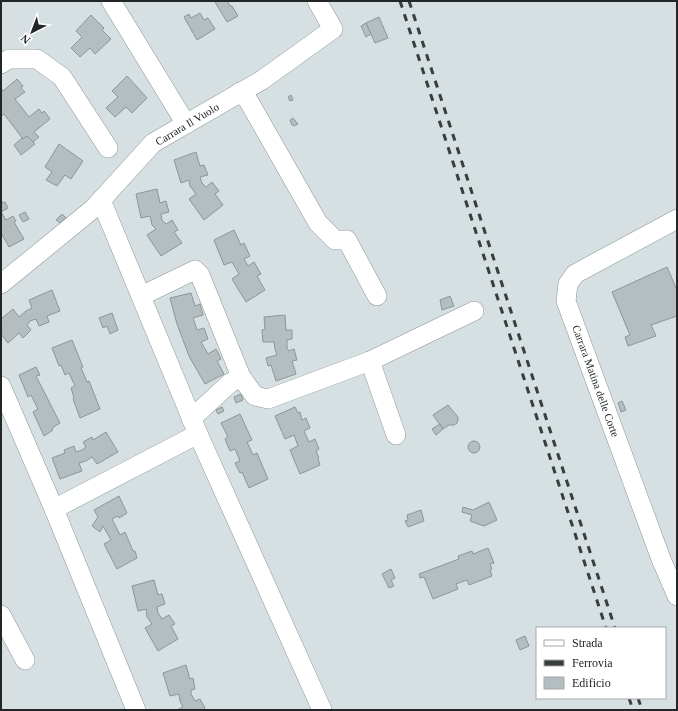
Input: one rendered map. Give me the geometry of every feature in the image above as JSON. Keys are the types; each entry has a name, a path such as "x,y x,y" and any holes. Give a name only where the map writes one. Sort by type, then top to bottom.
{"street":[{"path":"111,1 186,124"},
{"name":"Carrara Il Vuolo","path":"1,284 94,208 153,143 262,80 333,29 317,1"},
{"path":"1,64 9,58 37,59 62,77 108,148"},
{"path":"240,92 248,100 318,223 335,240 347,240 377,296"},
{"path":"101,200 194,427 322,710"},
{"name":"Carrara Matina delle Corte","path":"677,219 575,274 568,284 566,302 661,558 677,596"},
{"path":"141,296 195,270 200,275 241,377 255,396 268,399 370,361 474,310"},
{"path":"370,361 396,435"},
{"path":"54,509 194,427 230,383 241,377"},
{"path":"1,386 54,509 136,710"},
{"path":"1,614 24,660"}],"building":[{"path":"227,1 238,16 227,22 215,2"},
{"path":"200,13 204,20 208,18 215,29 197,40 184,17 189,14 191,18"},
{"path":"91,15 104,28 102,30 111,39 95,54 90,48 80,57 71,48 82,37 76,31"},
{"path":"379,17 388,38 375,43 366,23"},
{"path":"366,23 371,34 366,37 361,26"},
{"path":"127,76 147,98 132,113 126,107 115,117 106,108 118,97 112,91"},
{"path":"17,79 23,86 21,88 25,92 15,99 29,117 39,109 42,113 44,111 50,119 34,132 39,137 33,142 27,136 23,139 4,114 2,116 1,114 1,88 3,91"},
{"path":"291,95 293,100 290,101 288,97"},
{"path":"293,118 298,124 294,126 290,120"},
{"path":"27,136 35,144 21,155 14,145 22,138 23,139"},
{"path":"59,144 83,161 71,179 65,175 57,186 46,180 52,172 45,167"},
{"path":"196,152 200,166 204,165 208,175 200,177 202,183 206,187 212,182 219,191 215,194 223,205 204,220 189,199 196,194 190,186 189,180 181,183 174,160"},
{"path":"157,189 160,203 166,201 169,212 161,214 162,220 166,224 172,220 178,230 174,232 182,243 161,256 147,235 156,229 152,225 150,216 141,218 136,194"},
{"path":"1,200 3,203 5,202 8,208 1,212"},
{"path":"1,212 6,220 13,216 16,221 14,222 24,239 9,247 1,233"},
{"path":"25,212 29,219 23,222 19,215"},
{"path":"62,214 66,218 60,223 56,220"},
{"path":"234,230 241,245 244,243 250,256 244,259 248,266 254,262 261,274 257,276 265,290 246,302 232,279 239,274 232,262 224,265 214,240"},
{"path":"667,267 677,290 677,316 651,325 656,336 628,346 625,337 630,335 612,292"},
{"path":"52,290 60,311 47,316 49,322 39,326 36,319 30,321 27,325 31,330 23,338 19,333 8,343 1,334 1,319 13,309 19,317 32,308 29,300"},
{"path":"191,293 195,306 200,304 203,315 193,318 197,330 204,328 208,339 201,342 208,354 216,349 221,359 217,361 224,374 205,384 189,356 177,324 170,298"},
{"path":"450,296 454,306 442,310 440,300"},
{"path":"112,313 118,330 110,334 107,326 103,328 99,318"},
{"path":"285,315 286,330 292,330 292,339 287,340 287,348 289,351 294,349 297,360 292,361 296,374 276,381 271,365 268,366 266,358 277,355 274,342 263,342 262,330 265,329 264,317"},
{"path":"72,340 83,367 81,368 87,382 89,381 100,409 80,418 73,399 71,388 75,386 69,373 65,375 61,365 59,366 52,348"},
{"path":"36,367 40,375 36,376 60,423 44,436 33,412 38,409 31,395 28,397 19,375"},
{"path":"241,394 243,400 236,403 234,397"},
{"path":"622,401 626,410 621,412 618,403"},
{"path":"448,405 458,417 458,420 454,425 449,425 443,429 433,415"},
{"path":"222,407 224,411 218,414 216,410"},
{"path":"295,407 298,413 300,412 302,420 306,418 310,428 304,431 309,442 315,439 319,449 316,451 320,465 300,474 290,450 298,446 294,435 285,439 275,416"},
{"path":"240,414 252,440 247,442 253,455 257,453 268,479 249,488 242,472 240,473 235,463 240,461 235,449 230,451 225,439 228,437 221,423"},
{"path":"440,424 443,429 436,435 432,429"},
{"path":"106,432 118,452 97,464 92,457 79,463 82,471 60,479 52,458 65,453 64,450 74,446 76,452 82,450 86,447 83,442 92,437 93,440"},
{"path":"472,441 476,441 480,447 476,453 472,453 468,449 468,445"},
{"path":"119,496 127,513 119,518 118,516 112,519 120,535 125,532 137,558 117,569 104,544 111,540 103,526 100,532 92,526 98,517 94,510"},
{"path":"489,502 497,520 484,526 470,521 472,515 462,512 463,507 473,510"},
{"path":"421,510 424,521 408,527 405,521 408,520 407,515"},
{"path":"488,548 494,563 490,564 492,576 469,585 467,580 456,584 458,589 433,599 424,577 420,578 419,574 459,559 458,556 472,551 473,554"},
{"path":"391,569 395,578 391,580 394,586 389,588 382,574"},
{"path":"154,580 158,595 162,594 165,604 157,607 158,613 162,619 169,615 175,624 171,626 178,639 158,651 145,628 152,624 147,617 146,609 138,611 132,586"},
{"path":"525,636 529,646 520,650 516,640"},
{"path":"186,665 190,679 193,678 195,689 191,690 191,694 195,701 200,699 205,708 203,710 177,710 183,707 179,694 170,696 163,673"}],"railway":[{"path":"400,1 606,627"},
{"path":"409,1 615,627"},
{"path":"629,699 633,710"},
{"path":"638,699 642,710"}]}
